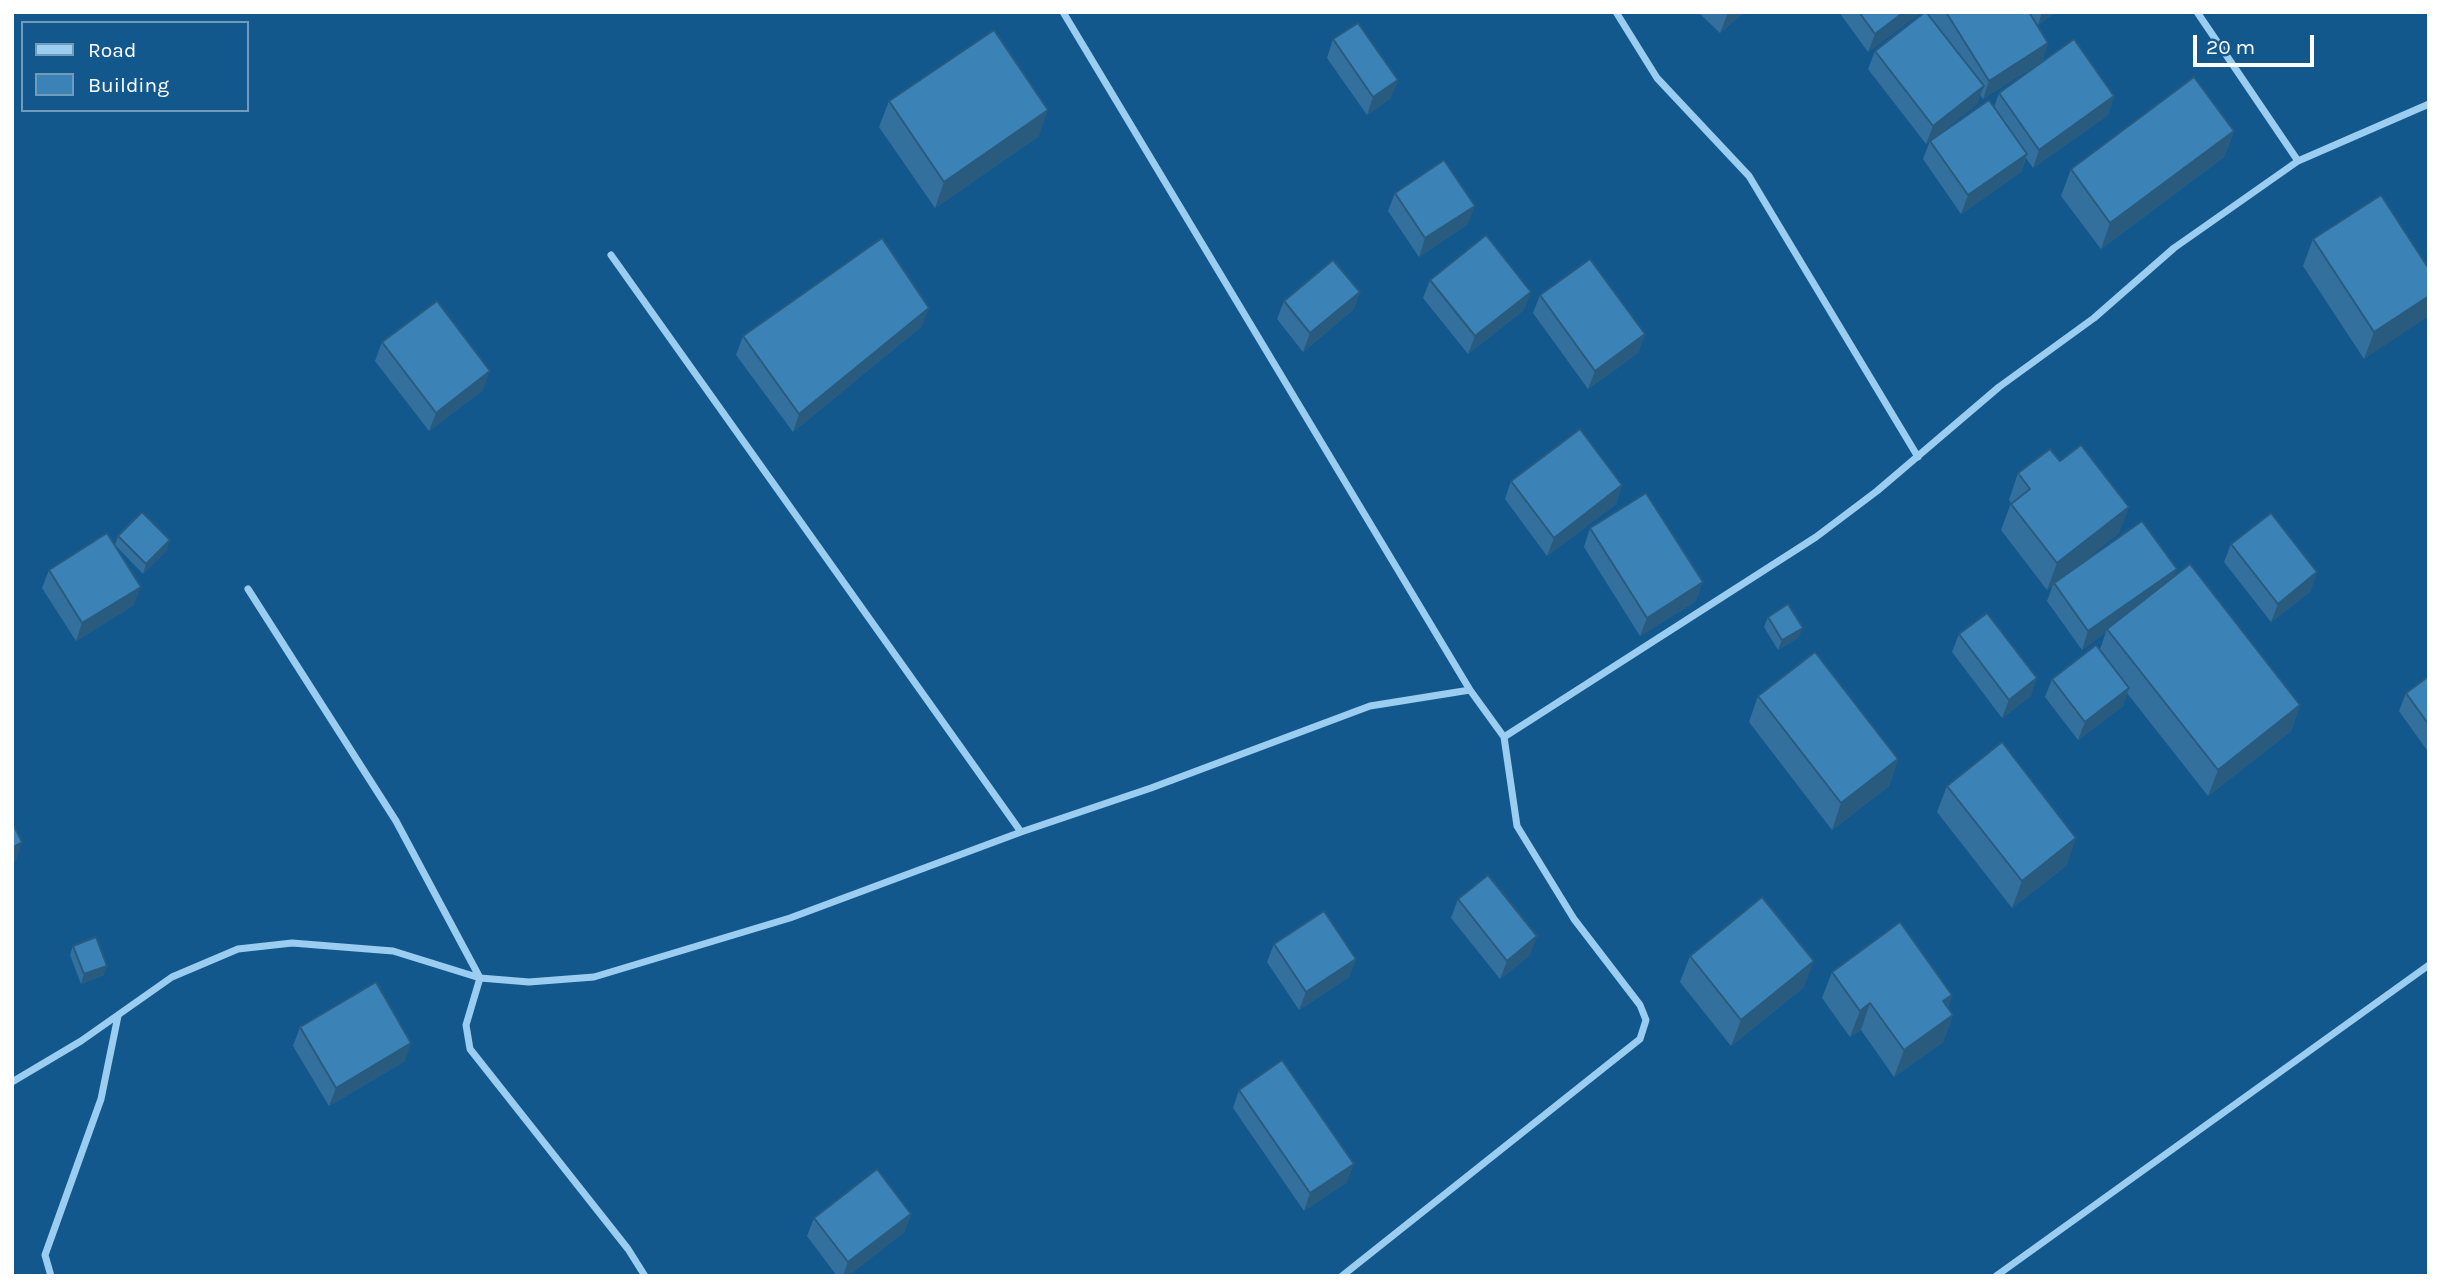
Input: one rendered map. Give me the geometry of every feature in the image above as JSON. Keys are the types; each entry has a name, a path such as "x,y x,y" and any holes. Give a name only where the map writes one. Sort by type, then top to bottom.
{"street":[{"path":"1063,12 1469,690 1504,737 1517,826 1574,919 1640,1005 1646,1020 1640,1040 1342,1276"},
{"path":"1616,12 1657,78 1749,176 1918,457"},
{"path":"2197,12 2298,160"},
{"path":"1504,737 1816,537 1918,457 1999,387 2094,318 2174,248 2298,160 2429,104"},
{"path":"611,255 1021,832"},
{"path":"248,589 396,821 480,978 466,1025 470,1049 628,1249 645,1276"},
{"path":"12,1082 118,1015 172,977 237,949 292,943 393,951 480,978 529,982 594,977 790,918 1370,706 1469,690"},
{"path":"1996,1276 2429,965"},
{"path":"51,1276 45,1255 101,1100 118,1015"}],"building":[{"path":"1859,12 1904,12 1875,34"},
{"path":"1925,12 1984,86 1933,126 1875,51"},
{"path":"1946,12 2029,12 2048,43 1989,81"},
{"path":"1358,23 1398,80 1373,97 1333,39"},
{"path":"994,30 1048,110 944,182 889,101"},
{"path":"2074,39 2114,96 2039,150 1999,93"},
{"path":"2194,77 2234,131 2110,223 2071,169"},
{"path":"1989,100 2027,154 1968,195 1930,141"},
{"path":"1444,160 1475,206 1425,238 1395,193"},
{"path":"2381,195 2429,269 2429,296 2374,332 2313,239"},
{"path":"1486,235 1531,292 1475,336 1430,280"},
{"path":"882,238 929,308 799,414 743,336"},
{"path":"1590,259 1645,334 1595,371 1540,295"},
{"path":"1333,260 1360,292 1310,333 1284,301"},
{"path":"437,301 490,371 436,413 382,342"},
{"path":"1580,429 1622,485 1554,538 1511,481"},
{"path":"2081,445 2129,507 2057,563 2011,504 2030,489 2018,473 2050,449 2060,461"},
{"path":"1646,493 1703,582 1647,618 1590,528"},
{"path":"142,512 170,540 146,564 118,536"},
{"path":"2271,513 2317,572 2278,604 2231,544"},
{"path":"2142,521 2177,569 2088,631 2054,583"},
{"path":"107,533 141,587 82,623 49,570"},
{"path":"2190,564 2300,705 2218,770 2107,629"},
{"path":"1788,604 1803,628 1782,640 1768,617"},
{"path":"1987,613 2037,678 2009,700 1959,634"},
{"path":"2096,645 2129,688 2085,722 2052,679"},
{"path":"1815,652 1898,759 1841,803 1758,696"},
{"path":"2429,676 2429,725 2406,693"},
{"path":"2002,742 2076,838 2022,881 1947,786"},
{"path":"12,822 22,842 12,848"},
{"path":"1488,875 1537,936 1507,961 1458,899"},
{"path":"1762,897 1814,961 1741,1020 1690,956"},
{"path":"1324,911 1356,959 1306,992 1274,944"},
{"path":"1900,922 1952,995 1943,1001 1953,1015 1904,1050 1870,1003 1860,1011 1832,972"},
{"path":"96,937 107,966 84,974 73,946"},
{"path":"376,982 411,1043 336,1088 300,1027"},
{"path":"1282,1060 1354,1164 1310,1193 1239,1090"},
{"path":"877,1169 911,1214 848,1262 814,1218"}]}
